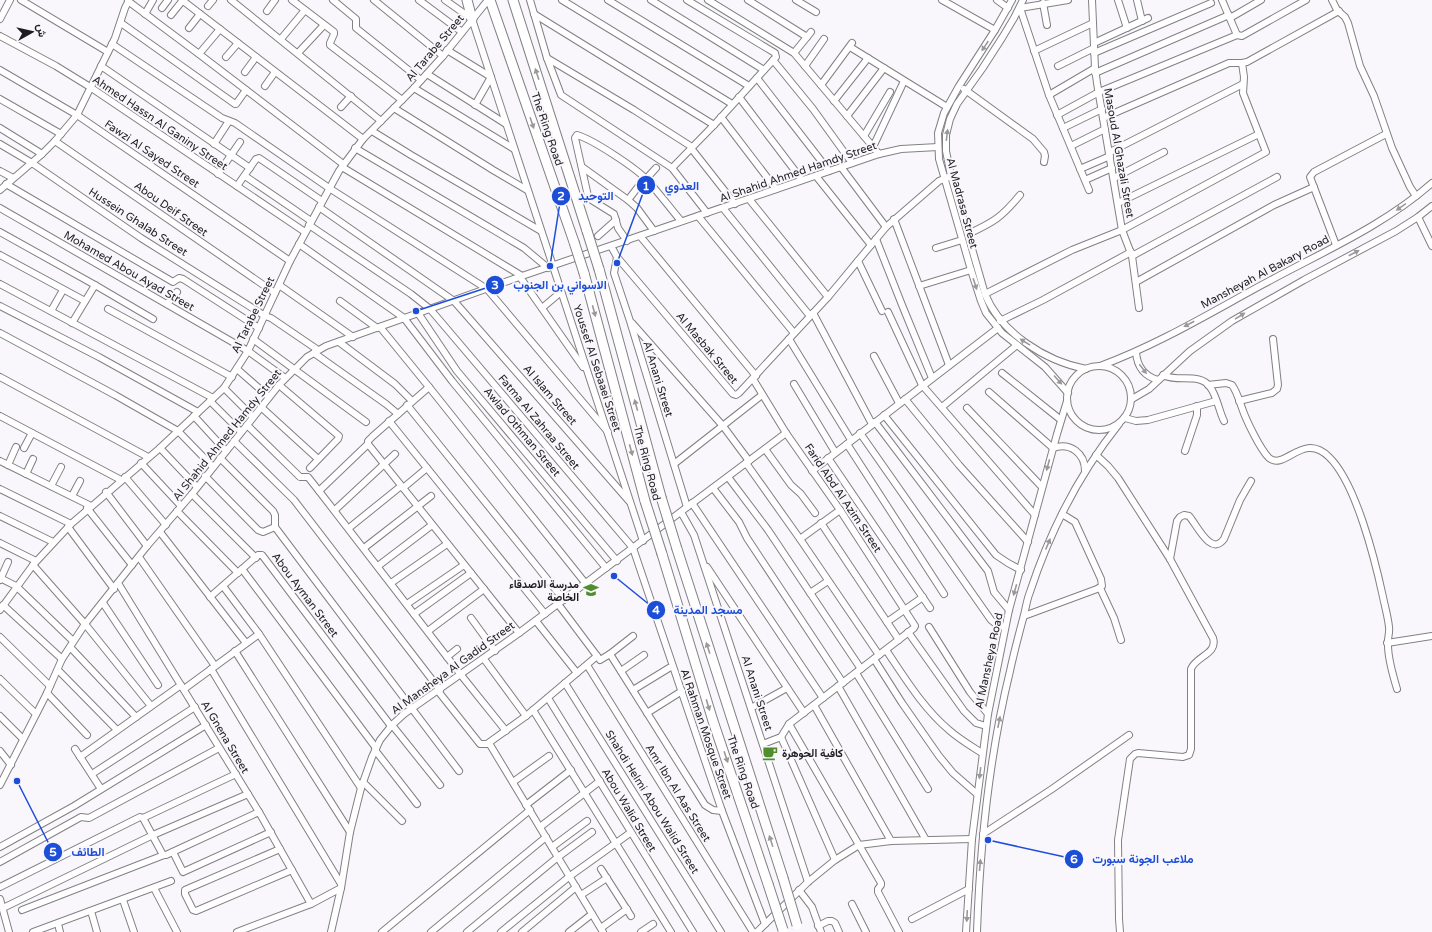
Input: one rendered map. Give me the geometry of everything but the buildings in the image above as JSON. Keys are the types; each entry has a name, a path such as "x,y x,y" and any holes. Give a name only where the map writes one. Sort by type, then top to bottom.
{"highway":[{"path":"467,0 472,19"},
{"name":"The Ring Road","path":"489,0 584,273 645,501 713,720 783,931"},
{"name":"The Ring Road","path":"514,1 599,269 660,497 798,928"}],"street":[{"path":"0,19 10,0"},
{"path":"22,0 108,52"},
{"path":"145,14 153,0"},
{"path":"162,8 168,0"},
{"path":"172,15 182,0 363,138"},
{"path":"208,6 213,0"},
{"path":"231,0 382,120"},
{"path":"267,11 275,0"},
{"path":"292,0 334,33 330,45 402,100"},
{"path":"333,0 356,19 356,28 421,80"},
{"path":"374,0 443,56"},
{"path":"419,0 462,32"},
{"path":"445,0 472,19"},
{"name":"Al Tarabe Street","path":"2,608 16,586 69,525 106,492 160,448 224,388 248,351 290,261 342,166 363,138 414,88 443,56 489,0"},
{"path":"530,0 558,91 564,98 672,168 707,213"},
{"path":"562,0 732,104"},
{"path":"608,0 749,86"},
{"path":"651,0 764,70"},
{"path":"672,168 714,125 776,57 775,53 687,0"},
{"path":"708,0 794,53 879,154"},
{"path":"748,0 809,34 794,53"},
{"path":"796,0 816,12"},
{"path":"942,0 996,30"},
{"path":"996,0 1008,8"},
{"name":"Al Madrasa Street","path":"1012,0 996,30 947,107 939,126 939,160 971,270 984,307 990,318 998,328 1048,370 1068,393"},
{"name":"Al Madrasa Street","path":"1023,0 1020,8 1002,38 955,107 948,127 946,152 951,176 985,294 1000,321 1018,337 1046,355 1065,364 1086,369"},
{"path":"1064,0 1020,8 1049,94 1089,190"},
{"name":"Masoud Al Ghazali Street","path":"1092,0 1095,70 1122,230 1131,254 1139,308"},
{"path":"1118,0 1127,28"},
{"path":"1058,66 1094,48 1127,28 1145,20 1138,0"},
{"path":"1222,0 1237,35"},
{"path":"1049,94 1095,70 1230,16 1252,2 1260,0"},
{"path":"1057,115 1099,92 1237,35 1242,36 1306,0"},
{"path":"1332,0 1348,23 1358,60 1374,96 1386,134 1397,161 1416,196"},
{"path":"0,190 42,154 77,115 112,44 128,1 246,90 342,166 521,277 588,374"},
{"path":"1043,3 1047,24"},
{"path":"1094,48 1211,3"},
{"path":"281,39 305,10"},
{"path":"1103,118 1229,63 1247,62 1339,11"},
{"path":"189,28 200,14"},
{"path":"534,14 714,125"},
{"name":"Youssef Al Sebaaei Street","path":"472,19 541,231 550,267 561,292 643,541"},
{"path":"121,23 235,104 246,90"},
{"path":"1034,51 1093,23"},
{"path":"298,53 324,25"},
{"path":"199,54 220,29"},
{"name":"Ahmed Hassn Al Ganiny Street","path":"0,36 56,66 90,87 306,232"},
{"path":"805,66 824,39"},
{"path":"226,57 238,43"},
{"path":"112,44 222,118 235,123 329,188 487,289 608,432"},
{"path":"821,85 851,45 868,58 947,107"},
{"path":"447,50 490,77 475,105"},
{"path":"246,72 256,57"},
{"path":"547,58 692,147 735,204"},
{"path":"834,101 868,58"},
{"path":"773,60 813,109 852,163"},
{"path":"985,294 1072,250 1122,230 1266,152 1243,93 1242,63"},
{"path":"101,66 250,168"},
{"path":"847,116 884,68"},
{"name":"Fawzi Al Sayed Street","path":"0,70 77,115 290,261"},
{"path":"265,86 275,72"},
{"path":"426,74 506,124"},
{"path":"757,78 829,171"},
{"path":"873,147 904,81"},
{"path":"1080,169 1243,84"},
{"path":"959,86 1033,139 1044,152 1044,162"},
{"path":"414,88 514,149"},
{"path":"864,136 890,92"},
{"path":"341,107 351,96"},
{"path":"739,97 802,180"},
{"path":"0,98 61,134"},
{"path":"394,108 492,170 527,190"},
{"path":"1063,128 1102,109"},
{"path":"721,117 776,189"},
{"path":"214,144 229,121"},
{"path":"0,128 42,154"},
{"path":"1071,146 1105,128"},
{"path":"372,130 541,231"},
{"path":"1118,203 1259,134"},
{"path":"1336,245 1310,177 1312,173 1386,134"},
{"path":"627,241 618,228 614,214 590,199 574,138 576,135 585,137 646,179 681,221"},
{"name":"Abou Deif Street","path":"55,141 275,293"},
{"path":"218,174 240,142"},
{"name":"Hussein Ghalab Street","path":"0,144 32,163 141,238 265,316 271,318 398,414"},
{"name":"Al Shahid Ahmed Hamdy Street","path":"0,785 11,765 22,739 47,693 62,659 85,624 147,546 234,442 261,406 294,369 316,352 378,327 681,221 735,204 879,154 901,149 938,147"},
{"path":"355,148 524,248 550,267"},
{"path":"1114,178 1164,152"},
{"path":"237,186 257,158 260,158 322,201"},
{"path":"841,167 886,226"},
{"path":"582,168 628,200 654,231"},
{"path":"646,179 656,168"},
{"path":"1085,180 1112,168"},
{"path":"0,170 13,178"},
{"name":"Fatma Al Zahraa Street","path":"245,176 430,309 633,548"},
{"path":"816,176 871,245"},
{"path":"944,178 951,176"},
{"path":"1000,321 1044,300 1277,177"},
{"name":"Al Masbak Street","path":"611,246 617,257 733,394 736,395 755,377 828,297 886,226 938,181 944,178"},
{"name":"Mansheyah Al Bakary Road","path":"1100,366 1136,352 1336,245 1384,218 1432,183"},
{"path":"6,184 173,282 180,278 183,279 259,328"},
{"path":"628,200 638,187"},
{"path":"1136,282 1274,205 1314,187"},
{"path":"968,234 986,226 1000,217 1020,195"},
{"path":"749,199 828,297"},
{"path":"1132,398 1149,390 1163,375 1203,341 1242,314 1396,231 1432,206"},
{"name":"Al Islam Street","path":"319,207 454,301 630,503"},
{"name":"Mohamed Abou Ayad Street","path":"0,208 248,351 285,378"},
{"path":"723,208 812,314 873,423 988,571 994,592 1009,610"},
{"path":"698,216 794,333"},
{"path":"1418,217 1432,246"},
{"path":"894,219 949,365"},
{"path":"598,236 616,220"},
{"path":"0,232 153,319"},
{"name":"Farid Abd Al Azim Street","path":"640,236 755,377 762,395 786,433 840,510 914,623 914,628 908,632"},
{"path":"876,239 932,378"},
{"path":"936,248 962,240"},
{"path":"299,244 404,318 452,381 606,568"},
{"path":"0,256 85,302"},
{"name":"Al Anani Street","path":"617,257 614,273 674,464 689,505 823,698"},
{"path":"858,261 922,385 1035,515"},
{"path":"920,286 971,270"},
{"path":"0,284 211,400 241,432"},
{"path":"72,323 95,285"},
{"path":"279,285 352,337"},
{"path":"51,311 63,290"},
{"path":"167,304 177,292"},
{"path":"542,308 561,292"},
{"path":"340,301 378,327 429,387 586,584"},
{"path":"0,306 99,358 196,414 226,451"},
{"path":"108,309 232,377"},
{"name":"Awlad Othman Street","path":"418,313 458,371 617,560"},
{"path":"630,321 723,426 828,580 876,657 902,703 939,756 953,773 977,794"},
{"path":"812,471 998,328"},
{"path":"0,333 178,431 213,467"},
{"path":"253,339 366,422"},
{"path":"1239,400 1272,393 1277,389 1278,384 1273,339"},
{"path":"789,340 849,442 944,594"},
{"path":"339,342 400,387 410,403 564,600"},
{"path":"942,407 1017,345"},
{"path":"1136,352 1136,357 1140,368 1148,376 1158,380"},
{"path":"874,356 899,403"},
{"path":"1100,366 1114,369 1125,378 1129,384 1132,398 1131,406 1125,418 1119,424 1113,428 1100,430 1086,428 1080,424 1071,414 1067,401 1068,393 1074,379 1086,369 1100,366"},
{"path":"237,369 269,397"},
{"path":"1002,373 1061,420"},
{"path":"1163,375 1174,379 1200,379 1208,385 1224,421"},
{"path":"0,377 148,457"},
{"path":"1208,385 1222,383 1229,384 1234,388 1254,434 1271,459 1275,461 1279,460 1310,447 1320,450 1329,456 1346,482 1356,504 1375,560 1389,626 1387,644 1397,689"},
{"path":"794,384 835,452"},
{"path":"279,385 339,436 338,439 310,468"},
{"path":"319,491 368,444 368,441 372,436 429,387"},
{"path":"224,388 253,417"},
{"path":"989,392 1053,448 1066,446 1077,451 1084,462 1086,471"},
{"path":"674,464 762,395"},
{"path":"905,399 959,465 1028,542"},
{"name":"Al Mansheya Road","path":"966,932 972,840 988,714 1009,610 1067,401"},
{"path":"1125,418 1136,421 1148,420 1216,401"},
{"path":"261,406 318,459"},
{"path":"1185,451 1197,414 1197,406"},
{"path":"967,408 1042,487"},
{"path":"884,415 987,544 1002,559 1021,570"},
{"path":"0,416 123,478 166,525"},
{"path":"389,421 545,614"},
{"name":"Al Mansheya Road","path":"976,932 983,834 989,783 999,720 1019,631 1035,576 1062,514 1096,455 1119,424"},
{"path":"247,425 300,477 308,477 506,731"},
{"path":"24,448 32,433"},
{"name":"Al Mansheya Al Gadid Street","path":"332,932 350,832 362,785 375,749 392,725 586,584 786,433"},
{"path":"860,433 991,620 997,625 1005,627"},
{"path":"234,442 294,500 480,744 482,745 489,743 526,716 596,656"},
{"path":"368,444 519,633"},
{"path":"8,465 16,447"},
{"path":"160,448 197,487"},
{"path":"765,449 791,485 801,494 815,513"},
{"path":"335,510 395,454"},
{"path":"1096,455 1118,478 1170,559 1213,638 1214,646 1211,651 1193,664 1191,669 1191,749 1189,755 1183,756 1138,753 1130,759 1118,840 1120,932"},
{"path":"220,458 273,511 275,515 275,527 459,771"},
{"path":"828,458 930,608"},
{"path":"26,474 33,459"},
{"path":"0,461 72,496 89,507 132,565"},
{"path":"141,463 179,508 240,571 417,804"},
{"path":"51,486 61,467"},
{"path":"349,528 427,468"},
{"path":"205,476 258,530 263,532 275,527"},
{"path":"728,477 768,530 810,594 858,671 928,790"},
{"path":"72,496 80,481"},
{"path":"1170,559 1177,521 1180,517 1184,515 1189,516 1209,542 1214,545 1220,543 1224,539 1240,500 1251,481"},
{"path":"713,488 739,522 747,538 840,684 926,840"},
{"path":"0,489 69,525 114,589"},
{"path":"106,492 147,546"},
{"name":"Abou Ayman Street","path":"192,494 256,558 259,554 262,555 392,725"},
{"path":"364,548 431,496"},
{"path":"800,539 840,510"},
{"name":"Al Anani Street","path":"681,512 694,535 808,882"},
{"path":"1062,514 1071,519 1077,527 1101,579 1102,586 1100,588 1114,618 1121,640"},
{"path":"0,516 53,542"},
{"path":"822,523 899,640"},
{"path":"378,566 432,525"},
{"path":"160,532 246,643"},
{"path":"0,543 35,563 151,706"},
{"path":"391,583 447,544"},
{"name":"Al Rahman Mosque Street","path":"633,548 722,811 765,924"},
{"path":"139,556 213,668 341,886 311,904 237,932"},
{"path":"210,597 256,558"},
{"path":"702,559 804,713"},
{"path":"8,562 0,579 16,586 72,644 136,717"},
{"path":"407,604 464,564"},
{"path":"414,614 471,573"},
{"path":"810,594 828,580"},
{"name":"Al Gnena Street","path":"118,583 260,812 311,904"},
{"path":"223,586 259,634 362,785 402,821"},
{"path":"1024,616 1100,588"},
{"path":"428,631 484,589"},
{"path":"887,622 923,597"},
{"path":"103,603 158,685"},
{"path":"558,604 596,656 602,660 633,636"},
{"path":"2,608 62,659"},
{"path":"471,618 495,650"},
{"path":"536,621 577,673"},
{"path":"929,627 970,692 988,714"},
{"path":"763,744 781,737 789,724 908,632 964,711 976,723 986,726"},
{"path":"80,757 151,706 213,668 259,634"},
{"path":"1387,644 1432,636"},
{"path":"0,637 50,686"},
{"path":"447,656 457,649"},
{"path":"886,650 920,700 950,732 982,753"},
{"path":"235,651 350,832"},
{"path":"610,654 705,805 713,810 722,811"},
{"path":"621,671 644,655"},
{"path":"484,658 526,716"},
{"name":"Amr Ibn Al Aas Street","path":"587,665 753,932"},
{"path":"633,690 669,668"},
{"path":"58,670 118,730"},
{"path":"1,683 36,714"},
{"name":"Shahdi Helmi Abou Walid Street","path":"565,683 722,932"},
{"path":"751,708 787,688"},
{"path":"647,713 682,691"},
{"path":"47,693 87,735"},
{"name":"Abou Walid Street","path":"548,698 600,781 630,833 693,932"},
{"path":"814,705 891,841"},
{"path":"92,774 195,707"},
{"path":"533,710 671,932"},
{"path":"0,716 22,739"},
{"path":"789,724 881,883 877,890 899,932"},
{"path":"0,847 74,806 206,725"},
{"path":"392,725 440,785"},
{"path":"983,834 1052,789 1129,735"},
{"path":"781,737 835,860"},
{"path":"489,743 602,930 627,909"},
{"path":"0,862 81,817 89,818 220,748"},
{"path":"75,749 101,790"},
{"path":"0,751 11,765"},
{"path":"513,782 549,756"},
{"path":"382,932 571,770"},
{"path":"0,887 140,817 143,818 236,774"},
{"path":"540,827 600,781"},
{"path":"2,913 152,835 248,794"},
{"path":"22,910 164,855 166,856 260,812"},
{"path":"143,818 164,855"},
{"path":"552,847 587,821"},
{"path":"173,852 183,872 270,832"},
{"path":"467,932 558,857 592,832"},
{"path":"502,932 570,876 630,833"},
{"path":"431,932 546,837"},
{"path":"757,932 808,882 835,860 859,845 891,841 972,840"},
{"path":"280,849 184,891 185,894 195,912 292,870"},
{"path":"601,869 631,916"},
{"path":"581,894 607,878"},
{"path":"33,932 171,881"},
{"path":"522,932 576,887"},
{"path":"154,888 177,932"},
{"path":"912,919 969,889"},
{"path":"799,890 812,907 820,929 828,920 835,923 839,932"},
{"path":"0,899 2,913 9,932"},
{"path":"123,900 134,932"},
{"path":"852,904 866,932"},
{"path":"91,911 97,932"},
{"path":"569,932 592,914"},
{"path":"58,924 60,932"},
{"path":"641,932 653,924"}],"place":[{"name":"العدوي","path":"617,263"},
{"name":"التوحيد","path":"550,266"},
{"name":"الاسواني بن الجنوب","path":"416,311"},
{"name":"مسجد المدينة","path":"614,576"},
{"name":"مدرسة الاصدقاء الخاصة","path":"591,590"},
{"name":"كافية الحوهرة","path":"770,753"},
{"name":"الطائف","path":"17,781"},
{"name":"ملاعب الجونة سبورت","path":"988,840"}]}
